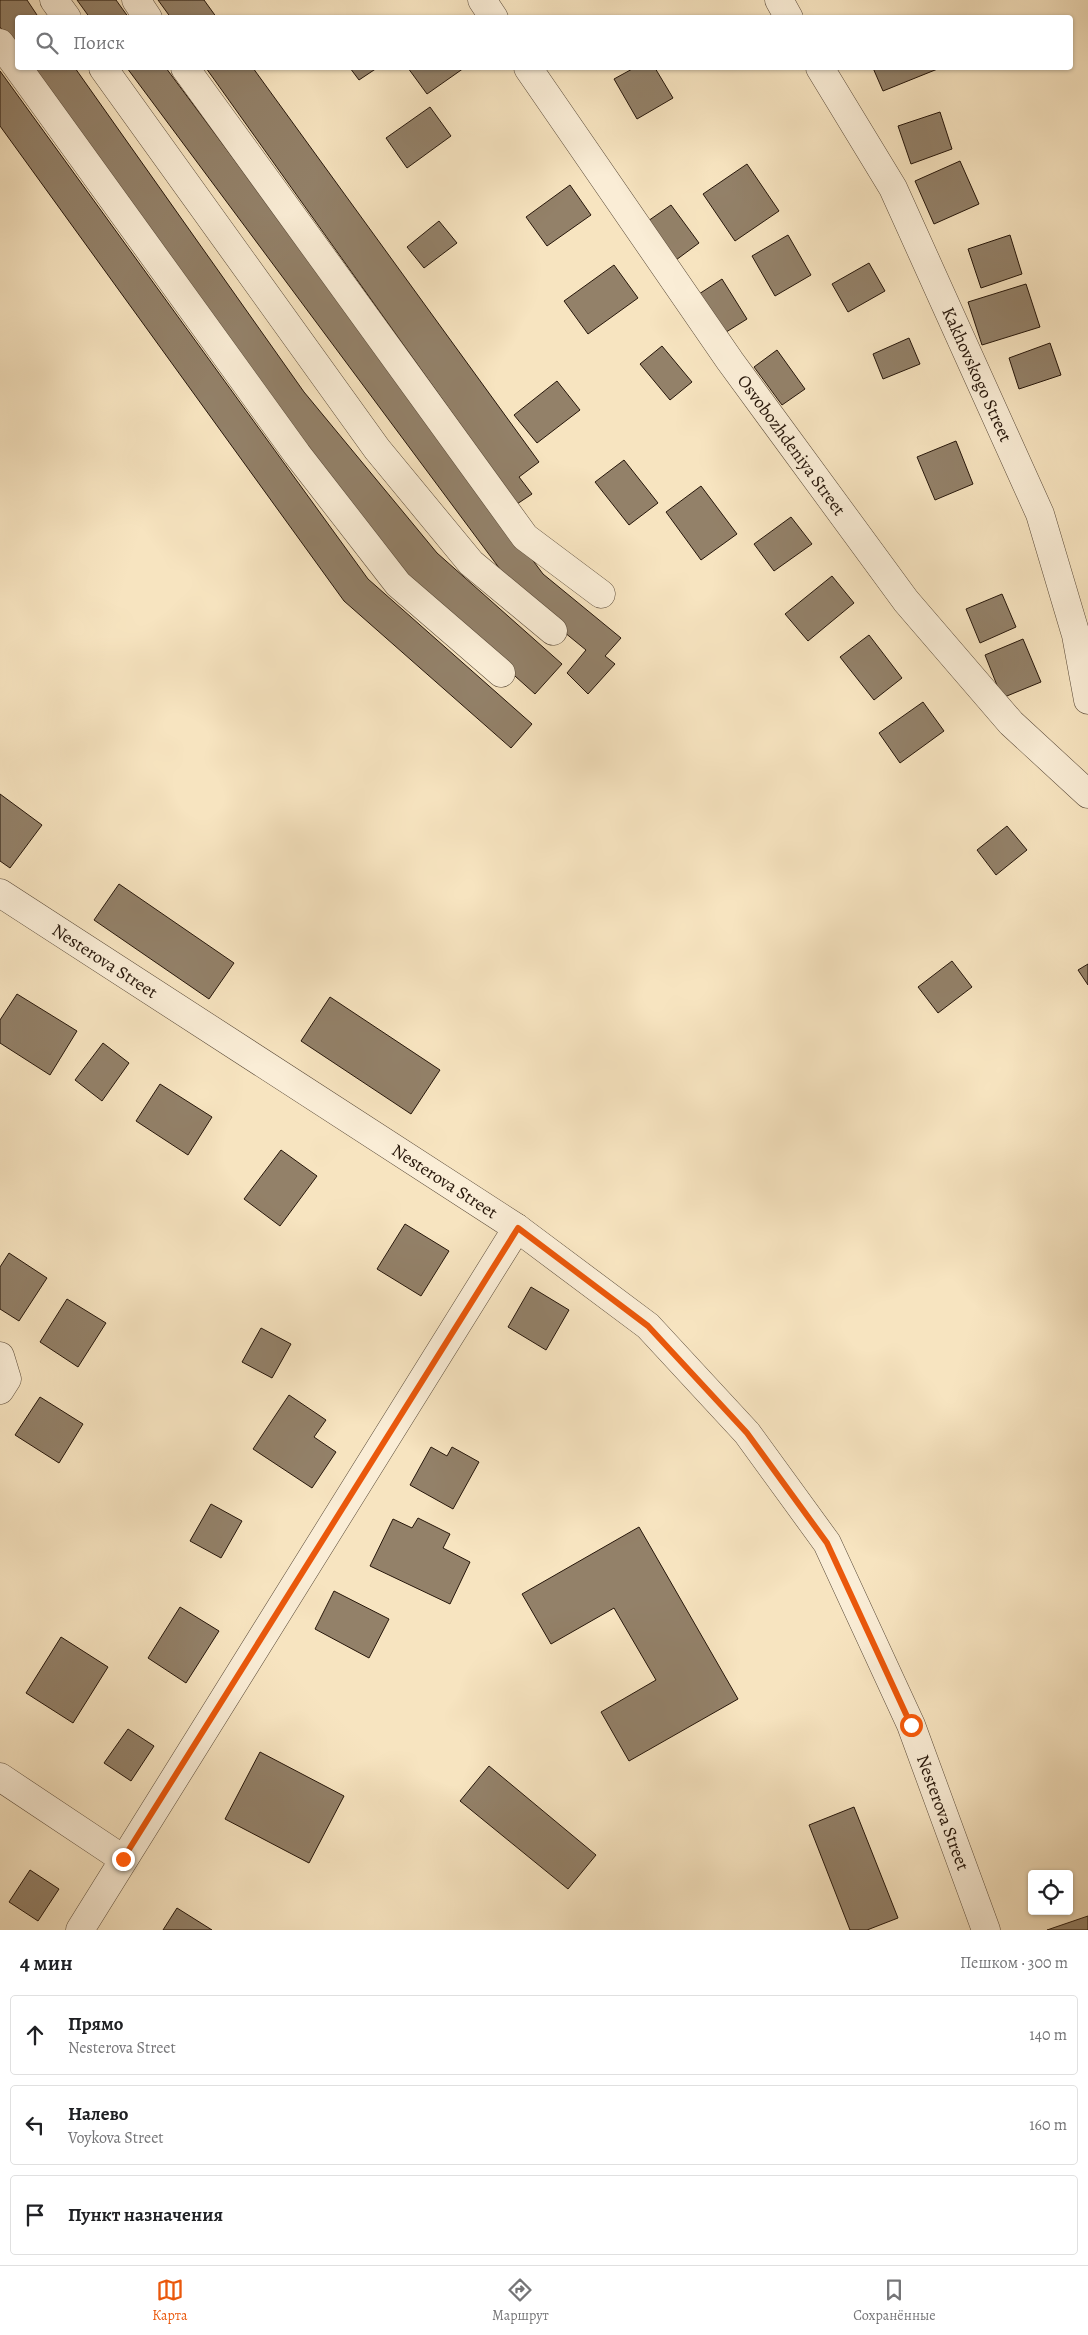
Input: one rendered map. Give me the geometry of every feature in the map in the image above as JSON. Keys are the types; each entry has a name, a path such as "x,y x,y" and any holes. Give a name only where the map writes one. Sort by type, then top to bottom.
{"street":[{"path":"54,0 65,15"},
{"path":"136,0 146,15"},
{"path":"482,0 492,15"},
{"path":"779,0 787,15"},
{"path":"0,43 15,64"},
{"path":"19,70 296,454 398,584 501,672"},
{"path":"104,70 377,449 471,563 553,631"},
{"path":"186,70 525,537 601,594"},
{"name":"Osvobozhdeniya Street","path":"529,70 730,361 906,601 1011,724 1088,794"},
{"name":"Kakhovskogo Street","path":"821,70 893,188 1040,514 1076,635 1088,700"},
{"name":"Nesterova Street","path":"0,893 518,1228 648,1326 747,1433 827,1543 911,1725 986,1930"},
{"path":"80,1930 518,1228"},
{"path":"0,1356 8,1379 0,1390"},
{"path":"0,1777 123,1859"}],"building":[{"path":"0,0 27,0 37,15 15,15 15,47 0,27"},
{"path":"77,0 116,0 127,15 88,15"},
{"path":"158,0 204,0 215,15 169,15"},
{"path":"30,70 76,70 304,392 437,553 562,664 535,694 408,580 279,411"},
{"path":"128,70 167,70 543,574 621,638 605,656 615,664 588,694 567,673 586,650 520,596"},
{"path":"207,70 254,70 539,462 519,477 532,494 517,504"},
{"path":"352,70 374,70 359,80"},
{"path":"409,70 461,70 427,94"},
{"path":"630,70 656,70 673,98 637,119 614,79"},
{"path":"874,70 935,70 883,91"},
{"path":"0,71 368,579 532,724 511,748 344,601 0,126"},
{"path":"430,107 451,136 407,168 386,138"},
{"path":"940,112 952,149 911,164 898,126"},
{"path":"960,161 979,204 934,224 915,181"},
{"path":"747,164 779,211 735,241 703,194"},
{"path":"570,185 591,215 547,246 526,217"},
{"path":"671,205 699,243 676,260 648,221"},
{"path":"439,221 457,243 424,268 407,247"},
{"path":"788,235 811,275 775,296 752,256"},
{"path":"1010,235 1022,274 981,288 968,249"},
{"path":"869,263 885,291 848,312 832,284"},
{"path":"614,265 638,298 588,334 564,301"},
{"path":"722,279 747,319 723,334 699,294"},
{"path":"1026,284 1040,327 982,345 968,302"},
{"path":"909,338 920,364 883,379 873,354"},
{"path":"1050,343 1061,375 1019,389 1009,358"},
{"path":"662,346 692,382 670,400 640,364"},
{"path":"777,350 805,389 782,405 754,367"},
{"path":"557,381 580,410 537,443 514,415"},
{"path":"956,441 973,484 935,500 917,457"},
{"path":"624,460 658,503 629,525 595,482"},
{"path":"701,486 737,534 701,560 666,512"},
{"path":"791,517 812,544 774,571 754,544"},
{"path":"832,576 854,603 808,641 785,614"},
{"path":"1002,594 1016,627 980,643 966,609"},
{"path":"869,635 902,678 874,700 840,657"},
{"path":"1023,639 1041,682 1002,698 985,655"},
{"path":"923,702 944,731 900,763 879,733"},
{"path":"0,794 42,825 10,868 0,861"},
{"path":"1007,826 1027,850 996,875 977,850"},
{"path":"119,884 234,963 209,999 94,920"},
{"path":"952,961 972,987 938,1013 918,987"},
{"path":"1088,964 1088,985 1078,970"},
{"path":"17,994 77,1031 50,1075 0,1043 0,1020"},
{"path":"330,997 440,1070 411,1114 301,1041"},
{"path":"103,1043 129,1063 102,1101 75,1080"},
{"path":"160,1084 212,1117 188,1155 136,1121"},
{"path":"281,1150 317,1176 280,1226 244,1199"},
{"path":"405,1224 449,1251 421,1296 377,1269"},
{"path":"9,1253 47,1278 19,1321 0,1309 0,1267"},
{"path":"531,1287 569,1310 546,1350 508,1327"},
{"path":"67,1299 106,1323 78,1367 40,1342"},
{"path":"261,1328 291,1344 272,1378 242,1362"},
{"path":"289,1395 326,1420 314,1437 336,1452 312,1488 253,1449"},
{"path":"40,1397 83,1424 59,1463 15,1435"},
{"path":"431,1447 447,1456 452,1447 479,1462 453,1509 410,1485"},
{"path":"211,1504 242,1521 221,1558 190,1541"},
{"path":"418,1518 450,1534 443,1548 470,1562 450,1604 370,1566 393,1519 412,1528"},
{"path":"639,1527 738,1699 629,1761 601,1712 656,1680 614,1608 551,1644 522,1594"},
{"path":"334,1591 389,1619 369,1658 315,1629"},
{"path":"180,1607 219,1631 186,1683 148,1658"},
{"path":"61,1637 108,1667 73,1723 26,1693"},
{"path":"128,1729 154,1746 131,1781 104,1763"},
{"path":"260,1752 344,1796 309,1863 225,1819"},
{"path":"489,1766 596,1855 568,1889 460,1801"},
{"path":"854,1807 898,1918 867,1930 850,1930 809,1825"},
{"path":"30,1870 59,1889 38,1921 9,1902"},
{"path":"177,1908 212,1930 163,1930"},
{"path":"1088,1916 1088,1930 1047,1930"}],"route":[{"path":"123,1859 518,1228 648,1326 747,1433 827,1543 911,1725"}]}
